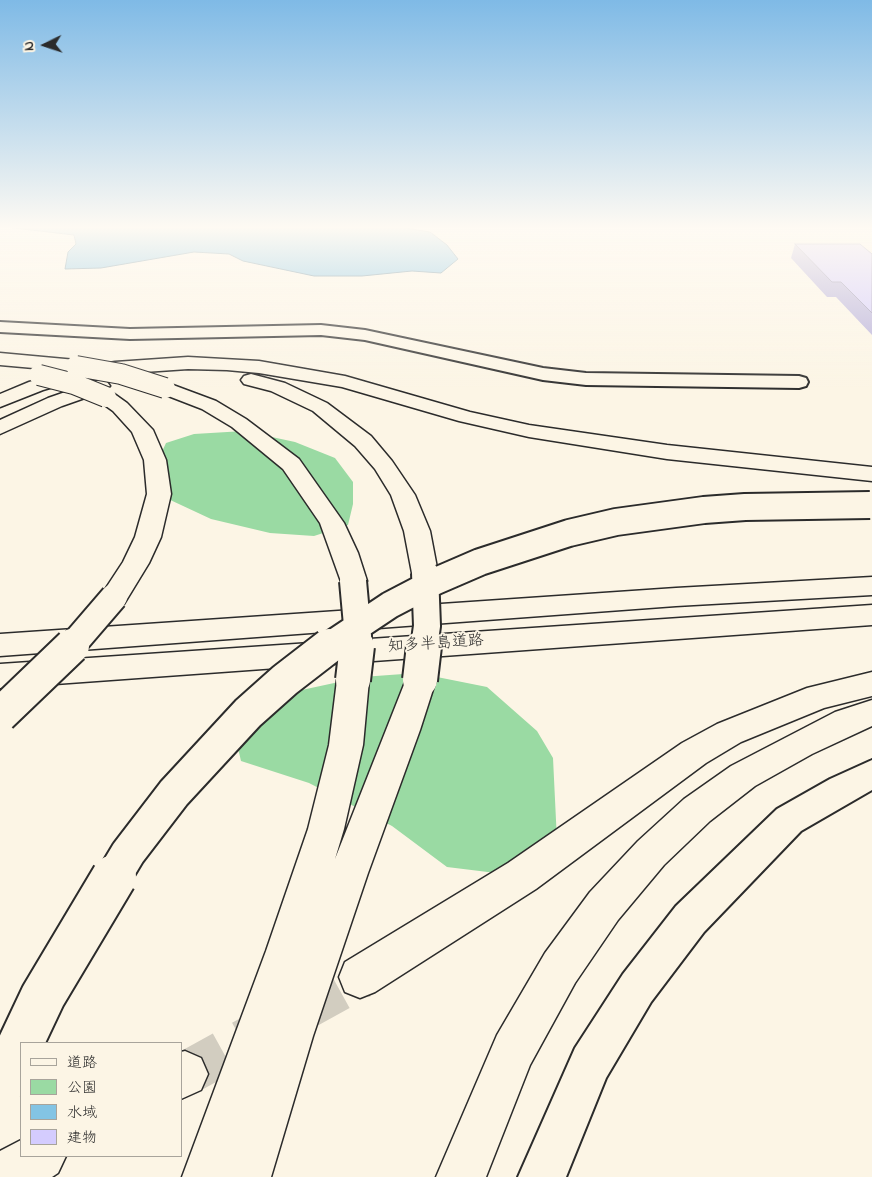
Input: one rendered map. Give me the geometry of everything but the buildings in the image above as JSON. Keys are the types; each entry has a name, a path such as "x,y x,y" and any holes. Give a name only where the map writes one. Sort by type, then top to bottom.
{"highway":[{"path":"0,359 76,366 121,374 166,388 209,405 239,423 291,464 312,492 332,523 345,553 353,581 358,636 346,745 326,829 287,951 207,1177"},
{"path":"0,401 36,386 91,372 153,364 227,364 259,367 345,382 466,417 529,431 667,452 872,474"},
{"path":"0,368 40,375 74,384 106,397 120,407 142,430 155,460 159,494 148,537 136,563 114,597 64,655 0,716"},
{"path":"0,428 77,393 123,380 149,376 214,374 252,380 278,387 320,407 363,441 384,466 406,504 417,531 425,573 427,626 420,680 404,730 349,873 291,1036 246,1177"},
{"path":"21,1042 43,996 128,853 174,793 248,713 285,680 339,638 390,605 436,581 480,562 569,533 616,522 704,510 745,507 871,505"},
{"name":"知多半島道路","path":"0,644 676,597 872,586"},
{"name":"知多半島道路","path":"0,676 872,615"},
{"path":"360,977 522,876 694,753 729,732 818,697 872,684"},
{"path":"461,1177 513,1052 560,968 604,906 652,853 705,804 743,776 800,744 847,721 872,713"},
{"path":"0,1087 20,1045"},
{"path":"3,1177 39,1157"}],"street":[{"path":"0,327 165,334 321,330 365,335 543,374 586,379 799,382"},
{"path":"542,1177 590,1062 638,988 690,919 789,820 872,774"}],"green space":[{"path":"244,431 295,442 335,458 353,482 353,504 348,525 314,536 270,533 211,519 166,498 153,471 166,443 194,434"},
{"path":"417,673 487,687 537,731 553,758 557,841 504,874 447,867 392,826 309,783 241,761 233,727 260,699 362,677"}],"tunnel":[{"path":"185,1074 360,977"}]}
